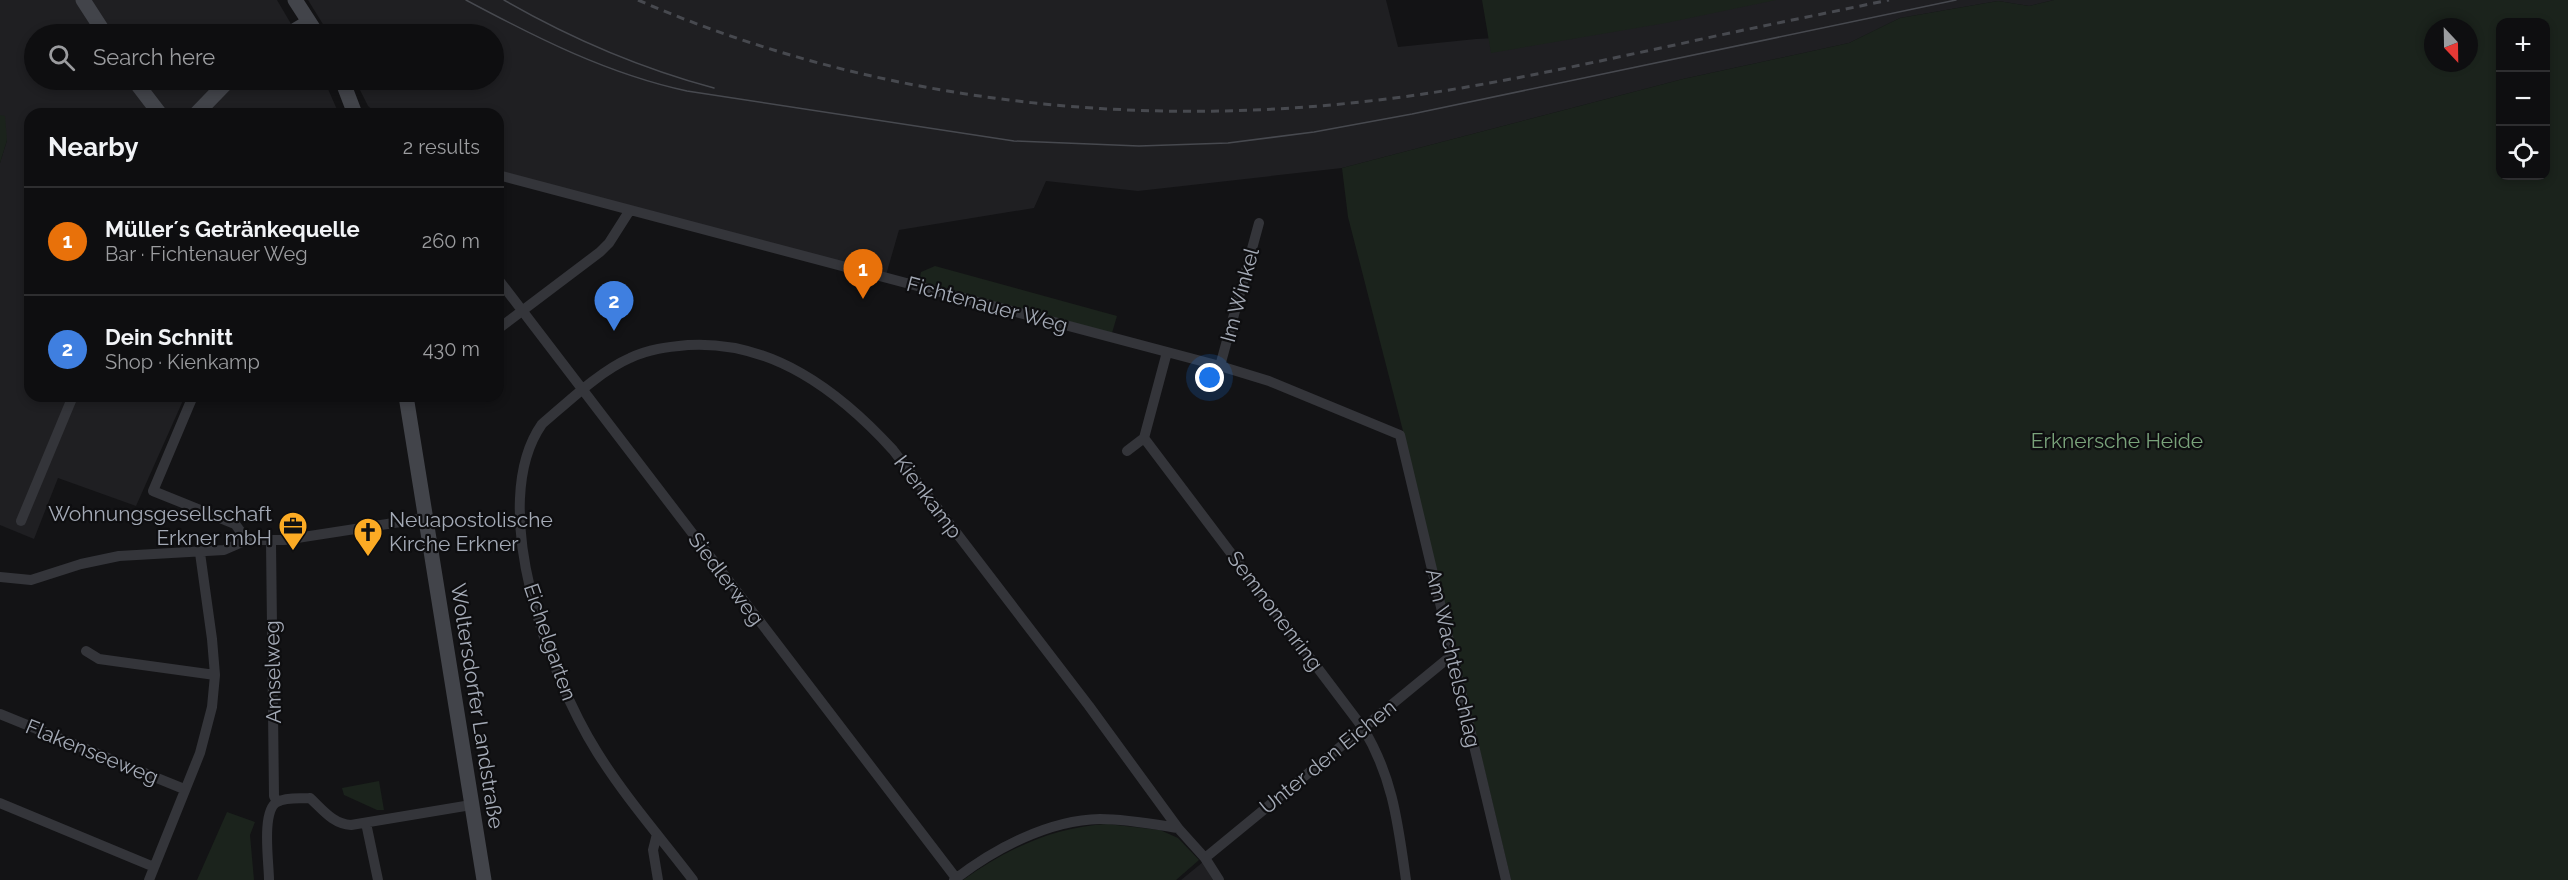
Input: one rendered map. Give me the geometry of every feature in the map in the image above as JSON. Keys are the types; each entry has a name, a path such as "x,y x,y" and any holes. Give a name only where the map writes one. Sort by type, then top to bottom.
{"main road":[{"path":"83,0 99,24"},
{"path":"295,0 310,24"},
{"path":"142,90 155,108"},
{"path":"202,108 219,90"},
{"path":"346,90 353,108"},
{"name":"Woltersdorfer Landstraße","path":"407,402 484,880"}],"street":[{"name":"Fichtenauer Weg","path":"504,177 1220,366 1269,381 1400,435"},
{"path":"504,324 600,252 609,243 630,210"},
{"name":"Im Winkel","path":"1220,366 1259,224"},
{"name":"Siedlerweg","path":"504,287 955,879"},
{"name":"Kienkamp","path":"583,390 627,359 643,352 666,347 720,345 771,357 836,395 863,417 893,450 1089,706 1178,828 1205,858 1219,880"},
{"path":"1127,451 1144,438 1167,352"},
{"name":"Eichelgarten","path":"583,390 542,424 529,447 523,469 520,505 524,556 543,631 565,693 597,754 693,880"},
{"path":"21,521 71,402"},
{"path":"190,402 153,491 235,524 248,540"},
{"name":"Am Wachtelschlag","path":"1400,435 1506,880"},
{"name":"Semnonenring","path":"1144,438 1363,728 1384,768 1392,791 1406,880"},
{"path":"1,581 31,580 81,564 119,556 200,553 224,550 248,540 271,542 426,518"},
{"name":"Amselweg","path":"271,542 274,796 277,802"},
{"name":"Flakenseeweg","path":"149,880 208,729 215,675 200,553"},
{"path":"86,651 99,659 215,675"},
{"name":"Unter den Eichen","path":"1205,858 1452,655"},
{"name":"Flakenseeweg","path":"0,714 184,789"},
{"path":"269,880 267,823 272,807 277,802 286,799 310,798 333,820 341,824 366,823 471,805"},
{"path":"0,803 154,867"},
{"path":"955,879 987,857 1031,836 1077,822 1113,820 1178,828"},
{"path":"366,823 378,880"},
{"path":"657,834 653,850 658,880"}],"shaded area":[{"path":"0,0 277,0 291,24 24,24 24,90 328,90 336,108 24,108 24,402 182,402 136,506 58,478 34,539 0,525 0,163 7,140 0,127"},
{"path":"308,0 1386,0 1398,47 1476,39 1558,35 1734,0 2054,0 2029,6 1998,1 1900,18 1849,43 1683,79 1342,168 1138,191 1046,181 1034,208 899,230 886,275 504,175 504,108 370,108 368,106 360,90 504,90 504,24 323,24"},
{"path":"1203,862 1213,880 1181,880"}],"green space":[{"path":"1482,0 1776,0 1666,23 1491,53"},
{"name":"Erknersche Heide","path":"2054,0 2568,0 2568,880 1511,880 1403,431 1348,217 1342,168 1683,79 1849,43 1900,18 1998,1 2029,6"},
{"path":"0,115 5,116 7,140 0,163"},
{"path":"935,266 1117,316 1112,333 919,282 921,272"},
{"path":"379,781 384,810 377,810 344,795 342,788"},
{"path":"227,812 255,822 250,835 254,880 197,880"},
{"path":"1107,824 1160,830 1178,838 1199,860 1176,880 963,880 1014,849 1049,835"}],"tram line":[{"path":"466,0 519,28 601,65 687,91 1014,141 1139,146 1228,143 1314,132 1412,114 1956,0"},
{"path":"504,0 606,51 714,88"}],"railway":[{"path":"638,0 724,34 812,61 902,82 993,98 1085,107 1177,111 1269,109 1360,102 1439,92 1558,70 1889,0"}],"place":[{"name":"Müller´s Getränkequelle","path":"863,299"},
{"name":"Dein Schnitt","path":"614,331"},
{"name":"Wohnungsgesellschaft Erkner mbH","path":"293,552"},
{"name":"Neuapostolische Kirche Erkner","path":"368,558"}]}
